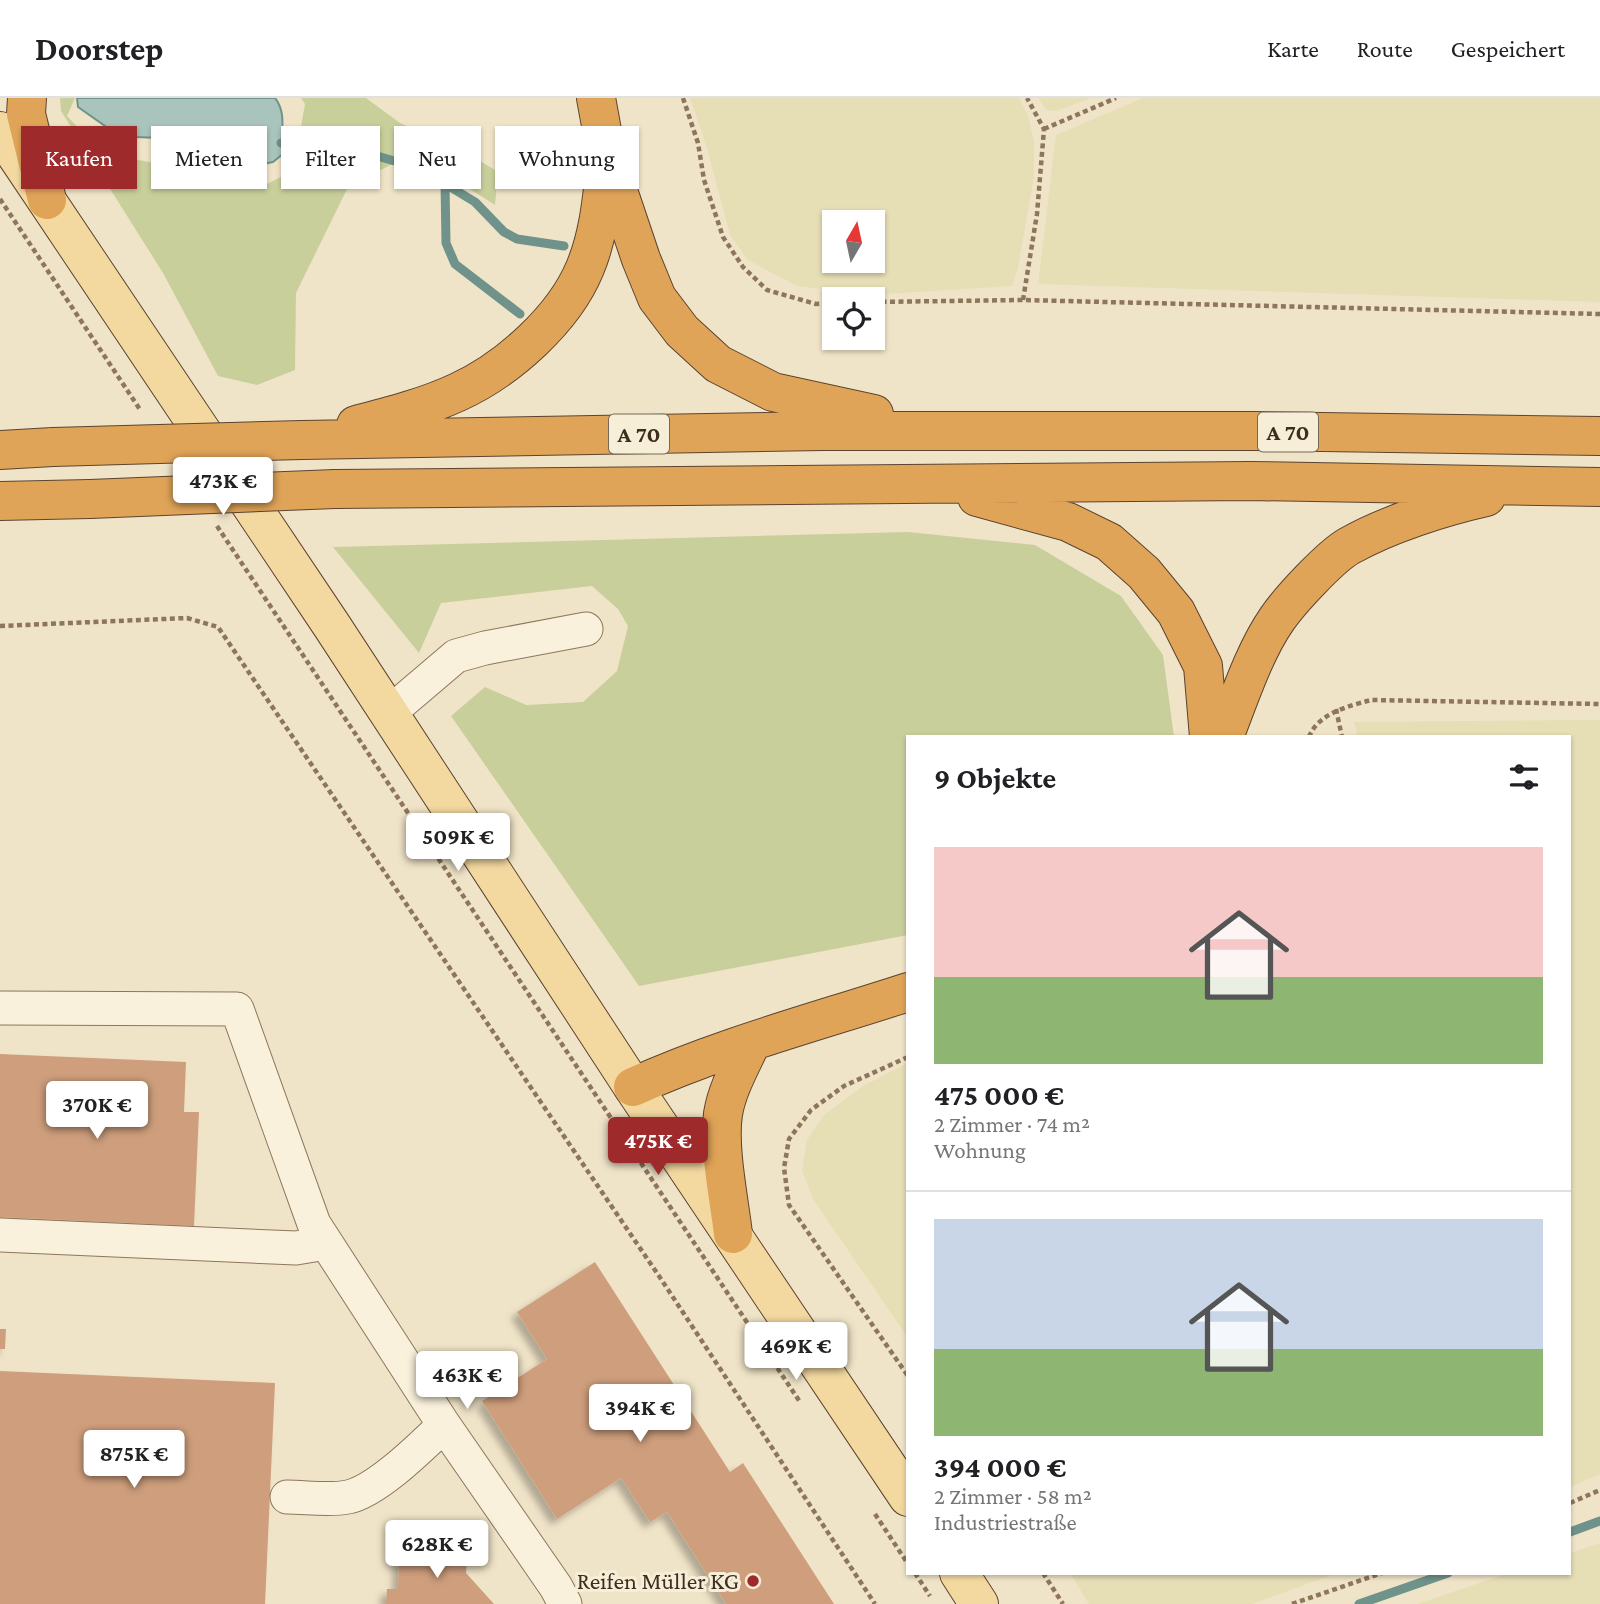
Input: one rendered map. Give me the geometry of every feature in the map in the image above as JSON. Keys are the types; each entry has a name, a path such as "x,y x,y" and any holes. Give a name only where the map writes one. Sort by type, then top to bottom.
{"highway":[{"path":"27,98 26,114 47,200"},
{"path":"596,98 601,126"},
{"path":"302,440 406,411 458,392 498,368 541,333 572,292 585,269 593,243 603,189"},
{"path":"617,189 640,259 657,298 682,331 718,364 773,392 840,408 976,431"},
{"name":"A 70","path":"0,450 302,440 782,432 1600,436"},
{"name":"A 70","path":"0,501 335,489 1250,481 1600,487"},
{"path":"920,484 1068,522 1109,542 1143,573 1176,612 1203,666 1209,735"},
{"path":"1225,735 1276,620 1304,587 1347,547 1403,522 1455,504 1539,485"},
{"path":"633,1087 670,1070 906,993"},
{"path":"733,1234 723,1144 723,1114 751,1043"}],"main road":[{"path":"0,131 906,1494"},
{"path":"960,1575 979,1604"}],"street":[{"path":"389,713 456,656 586,629"},
{"path":"0,1008 237,1009 314,1224 444,1426 556,1587 565,1604"},
{"path":"0,1235 296,1248 326,1243"},
{"path":"287,1496 346,1498 364,1491 415,1453 444,1426"}],"path":[{"path":"683,98 698,143 704,180 723,237 743,267 767,290 822,304"},
{"path":"1023,300 1037,214 1044,129 1027,98"},
{"path":"1044,129 1116,98"},
{"path":"0,199 145,419"},
{"path":"885,302 1023,300 1600,314"},
{"path":"214,523 807,1413"},
{"path":"0,626 187,618 218,627 585,1167 875,1604"},
{"path":"1310,735 1336,709 1371,700 1600,704"},
{"path":"1336,709 1342,735"},
{"path":"906,1058 844,1086 811,1110 789,1139 784,1168 789,1205 906,1373"},
{"path":"1571,1503 1600,1490"},
{"path":"869,1506 906,1561"},
{"path":"916,1575 935,1604"},
{"path":"1043,1575 1063,1604"},
{"path":"1292,1604 1376,1575"}],"shaded area":[{"path":"690,98 1019,98 1028,116 1034,142 1034,176 1018,268 1012,286 885,294 885,287 822,287 822,289 797,286 748,260 730,235 706,145"},
{"path":"1039,98 1091,98 1056,111 1046,110"},
{"path":"1143,98 1600,98 1600,302 1038,284 1056,135"},
{"path":"1600,720 1600,1474 1571,1487 1571,735 1357,735 1354,722"},
{"path":"906,1064 906,1335 813,1199 802,1171 807,1140 824,1115 863,1086"},
{"path":"1600,1543 1600,1604 1417,1604 1503,1575 1571,1575 1571,1553"},
{"path":"1071,1575 1332,1575 1252,1604 1089,1604"}],"green space":[{"path":"60,98 75,98 67,116 77,126 70,126 61,111"},
{"path":"301,98 366,98 407,126 394,126 394,163 380,170 380,126 301,126 305,104"},
{"path":"137,160 151,162 151,189 267,189 267,184 281,177 281,189 347,189 296,293 295,370 257,385 218,376 163,273 110,189 137,189"},
{"path":"481,162 495,170 495,205 470,189 481,189"},
{"path":"908,532 1035,545 1121,596 1163,655 1174,735 906,735 906,935 639,986 451,716 485,687 526,705 583,702 617,671 628,626 618,609 592,586 441,603 419,653 333,547"}],"water":[{"path":"77,98 275,98 282,117 281,155 267,163 267,126 151,126 151,138 137,137 137,126 105,126 78,107"}],"building":[{"path":"0,1054 186,1062 184,1112 199,1112 194,1226 0,1217"},
{"path":"595,1262 730,1472 743,1463 834,1604 726,1604 667,1512 650,1522 621,1478 557,1519 482,1401 547,1359 517,1312"},
{"path":"0,1329 6,1329 5,1349 0,1349"},
{"path":"0,1371 275,1383 265,1604 0,1604"},
{"path":"444,1539 449,1545 468,1546 466,1573 494,1604 386,1604 387,1589 398,1589 399,1559 421,1560"}],"waterway":[{"path":"380,157 419,168 475,202 504,232 517,239 564,246"},
{"path":"445,189 446,243 455,264 520,314"},
{"path":"1571,1532 1600,1521"},
{"path":"1359,1604 1442,1575"}],"place":[{"name":"Reifen Müller KG","path":"753,1581"}]}
